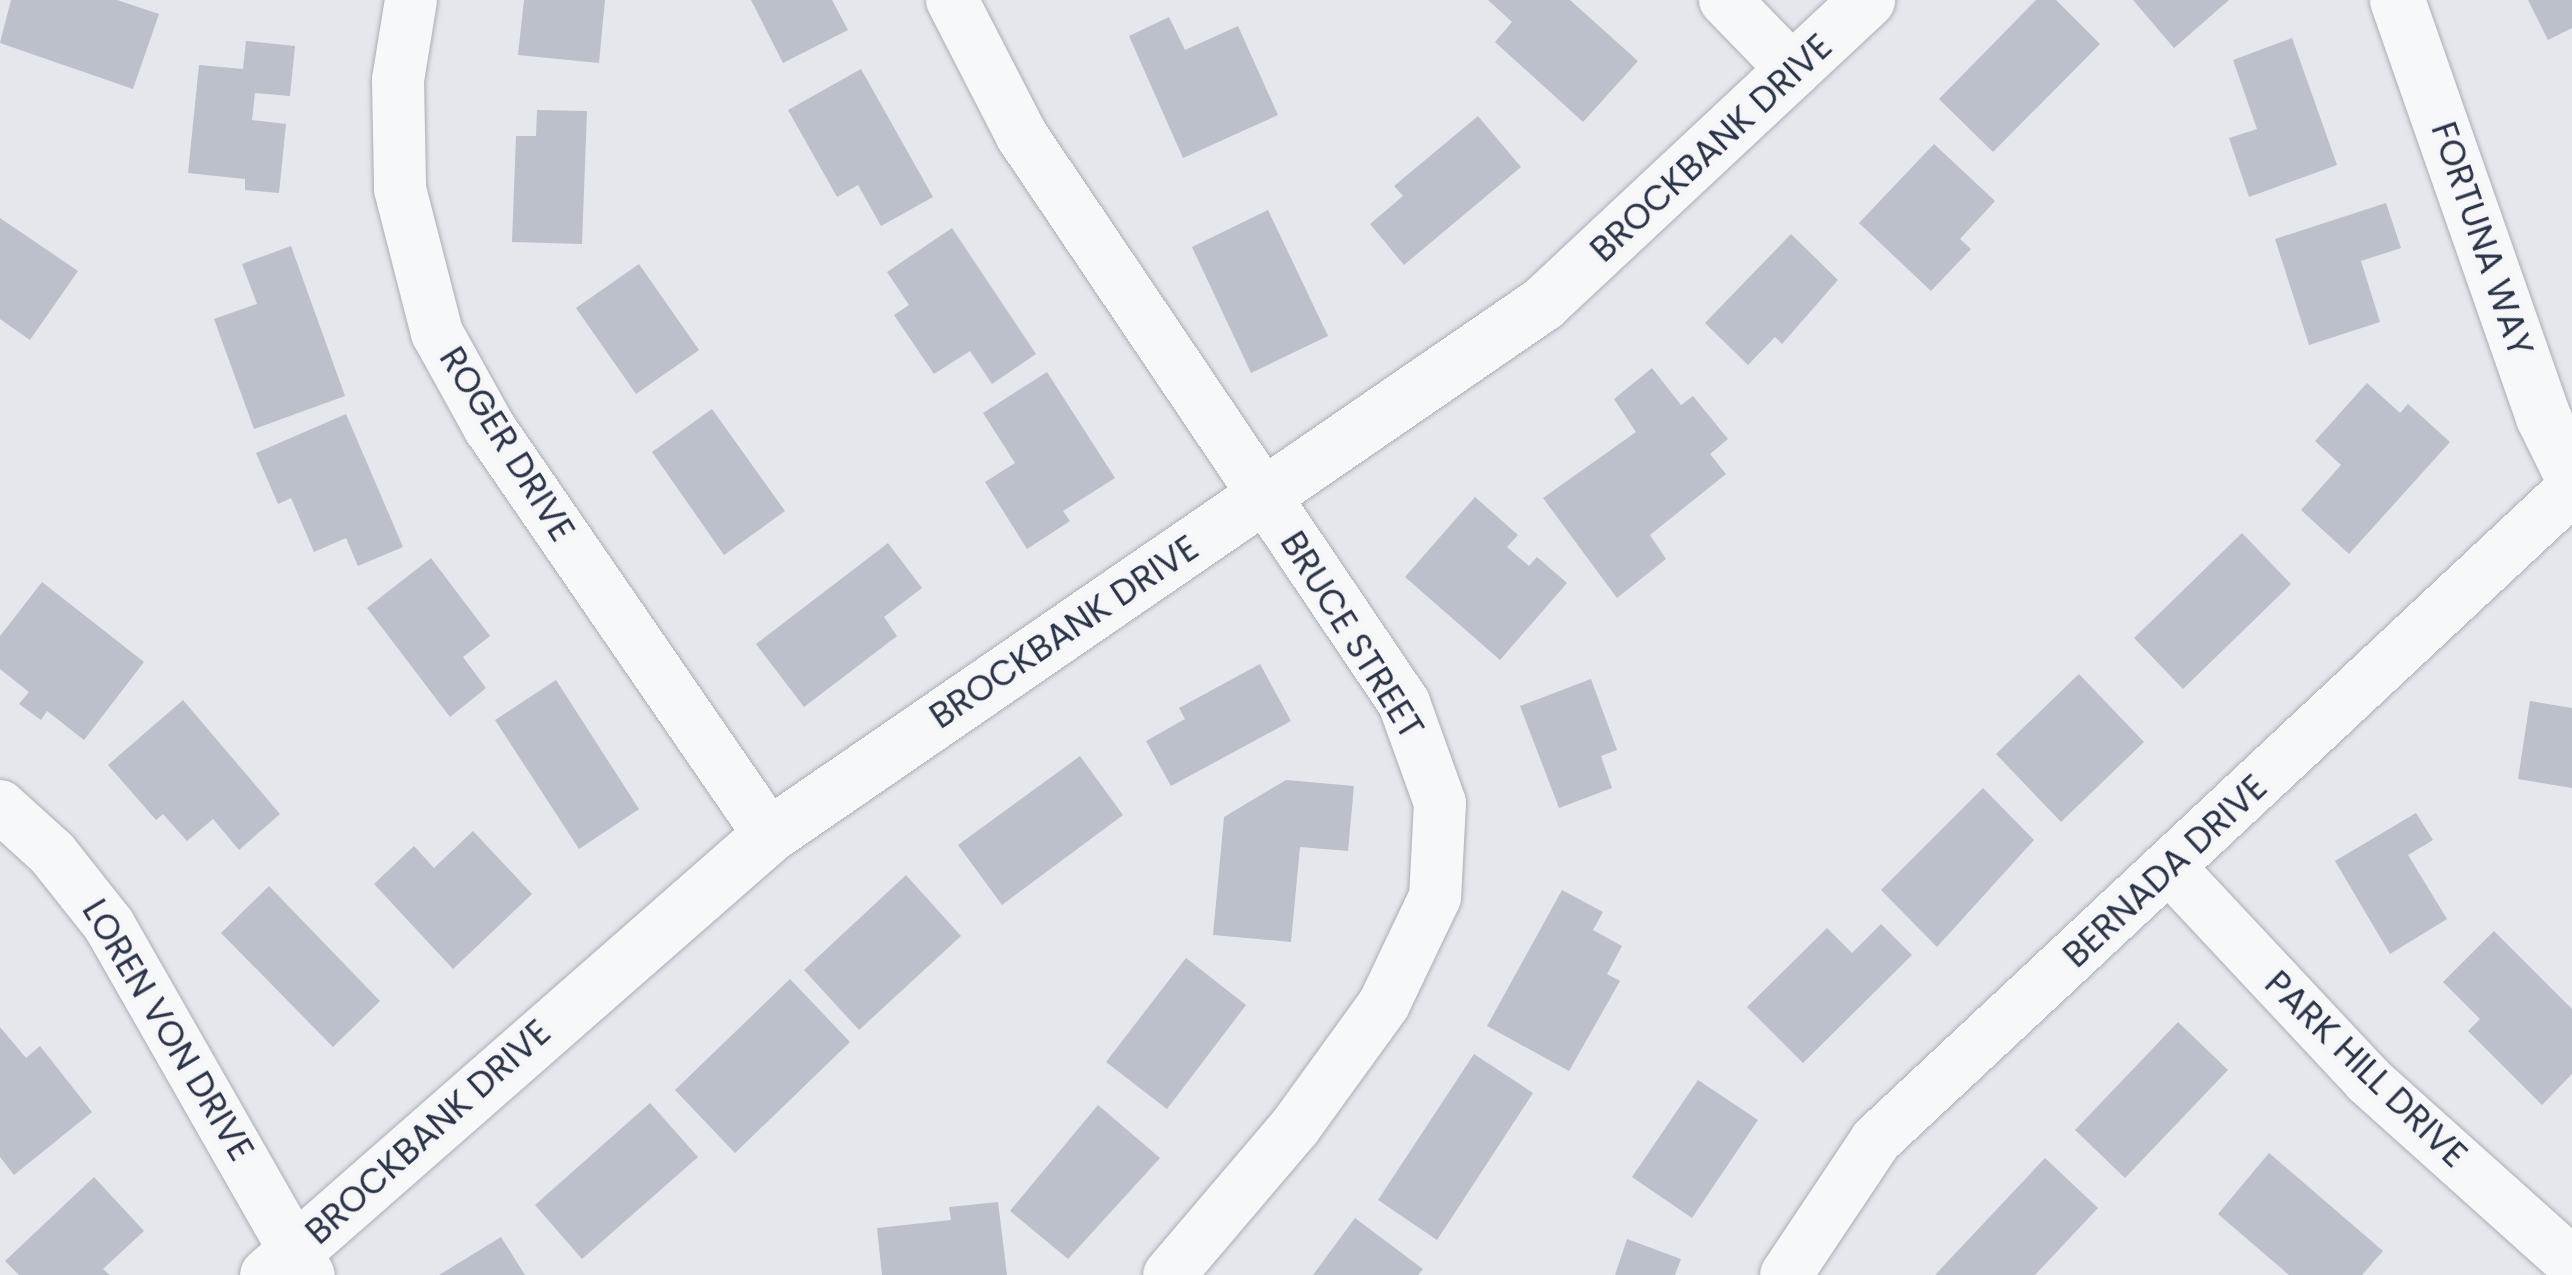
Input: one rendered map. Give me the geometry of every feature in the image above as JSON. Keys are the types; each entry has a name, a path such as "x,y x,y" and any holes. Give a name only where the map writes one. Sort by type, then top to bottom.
{"street":[{"name":"ROGER DRIVE","path":"411,0 398,80 400,189 437,333 489,426 770,835"},
{"name":"BRUCE STREET","path":"952,0 1022,136 1411,718 1440,803 1440,866 1426,925 1384,1004 1254,1178 1169,1275"},
{"path":"1726,0 1794,71"},
{"name":"BROCKBANK DRIVE","path":"290,1267 770,835 1543,303 1867,0"},
{"name":"FORTUNA WAY","path":"2397,0 2544,416 2572,476"},
{"name":"BERNADA DRIVE","path":"1786,1275 1876,1140 2572,488"},
{"name":"LOREN VON DRIVE","path":"0,806 52,853 117,938 290,1267"},
{"name":"PARK HILL DRIVE","path":"2169,868 2368,1080 2572,1263"}],"building":[{"path":"11,0 117,0 159,14 133,89 0,43"},
{"path":"524,0 605,0 599,63 518,55"},
{"path":"751,0 832,0 848,30 783,63"},
{"path":"1488,0 1570,0 1638,61 1583,122 1495,42 1512,22"},
{"path":"2036,0 2056,0 2100,44 1993,152 1939,99"},
{"path":"2133,0 2229,0 2174,48"},
{"path":"2528,0 2572,0 2572,28 2548,40"},
{"path":"1169,17 1185,50 1238,26 1278,115 1183,158 1129,36"},
{"path":"2292,38 2337,165 2249,197 2229,138 2257,129 2233,60"},
{"path":"246,41 295,46 290,96 255,93 252,120 286,124 279,193 245,190 245,179 188,173 199,65 243,69"},
{"path":"861,69 933,197 881,226 858,185 837,197 788,110"},
{"path":"537,110 587,111 582,244 512,242 516,136 536,136"},
{"path":"1478,116 1521,167 1404,265 1370,224 1403,196 1394,186"},
{"path":"1934,144 1995,201 1960,239 1971,249 1931,291 1859,223"},
{"path":"2386,203 2401,248 2361,261 2380,322 2309,345 2275,239"},
{"path":"1268,210 1328,336 1251,373 1192,247"},
{"path":"0,218 78,271 30,340 0,319"},
{"path":"952,228 1036,354 992,384 970,351 934,374 894,315 909,305 887,272"},
{"path":"1791,234 1838,280 1782,344 1775,337 1748,365 1705,323"},
{"path":"291,246 345,396 254,429 214,319 257,304 242,264"},
{"path":"639,264 699,350 636,394 576,308"},
{"path":"1652,368 1681,405 1693,396 1728,439 1710,454 1726,474 1650,535 1666,559 1617,598 1543,498 1636,432 1614,399"},
{"path":"1047,372 1115,478 1063,511 1070,521 1027,549 985,482 1015,463 983,413"},
{"path":"2367,383 2400,413 2408,404 2450,442 2349,554 2301,510 2341,465 2315,441"},
{"path":"712,409 785,511 724,555 652,452"},
{"path":"346,414 403,547 358,566 346,538 314,552 291,498 278,504 256,453"},
{"path":"1475,497 1518,535 1507,547 1529,566 1537,557 1567,583 1500,660 1405,577"},
{"path":"2242,533 2291,584 2183,689 2134,638"},
{"path":"888,543 922,588 884,617 897,636 804,707 756,644"},
{"path":"431,558 490,636 463,657 486,688 450,717 367,608"},
{"path":"42,582 144,662 84,740 47,711 41,720 19,704 29,692 0,669 0,636"},
{"path":"1260,664 1291,721 1171,786 1146,741 1185,719 1179,708"},
{"path":"2079,674 2144,742 2061,822 1996,754"},
{"path":"1591,679 1617,750 1601,756 1612,788 1559,808 1520,706"},
{"path":"556,680 639,809 579,849 495,720"},
{"path":"183,700 280,814 239,850 213,819 187,841 163,814 156,820 108,765"},
{"path":"2530,701 2572,708 2572,788 2518,779"},
{"path":"1080,756 1123,815 1002,905 958,845"},
{"path":"1286,780 1354,786 1348,851 1300,847 1291,942 1213,935 1224,817"},
{"path":"1983,788 2034,840 1937,947 1881,890"},
{"path":"2416,813 2433,840 2408,855 2447,919 2390,954 2335,861"},
{"path":"473,831 532,894 453,969 374,884 414,846 434,868"},
{"path":"906,875 961,936 859,1030 804,970"},
{"path":"269,886 380,1001 333,1047 221,933"},
{"path":"1562,890 1603,912 1593,930 1622,946 1607,974 1620,981 1569,1071 1487,1026"},
{"path":"1881,924 1912,955 1803,1063 1747,1007 1827,928 1852,953"},
{"path":"2494,931 2572,1009 2572,1074 2542,1105 2468,1031 2480,1019 2443,982"},
{"path":"1186,958 1246,1005 1167,1109 1106,1062"},
{"path":"790,979 850,1042 735,1153 675,1090"},
{"path":"2178,1022 2228,1070 2125,1178 2075,1130"},
{"path":"0,1027 26,1058 40,1046 92,1112 14,1175 0,1157"},
{"path":"1474,1054 1533,1093 1437,1240 1378,1200"},
{"path":"1698,1080 1758,1120 1692,1218 1632,1177"},
{"path":"650,1103 698,1157 582,1259 535,1205"},
{"path":"1098,1105 1160,1158 1068,1259 1010,1211"},
{"path":"2269,1153 2383,1251 2362,1275 2289,1275 2218,1214"},
{"path":"2045,1158 2098,1208 2035,1275 1935,1275"},
{"path":"94,1177 144,1231 103,1269 110,1275 19,1275 5,1261"},
{"path":"998,1202 1007,1275 882,1275 877,1228 951,1220 949,1207"},
{"path":"1355,1218 1423,1269 1418,1275 1313,1275"},
{"path":"501,1237 525,1275 439,1275"},
{"path":"1627,1239 1681,1259 1675,1275 1615,1275"}]}
